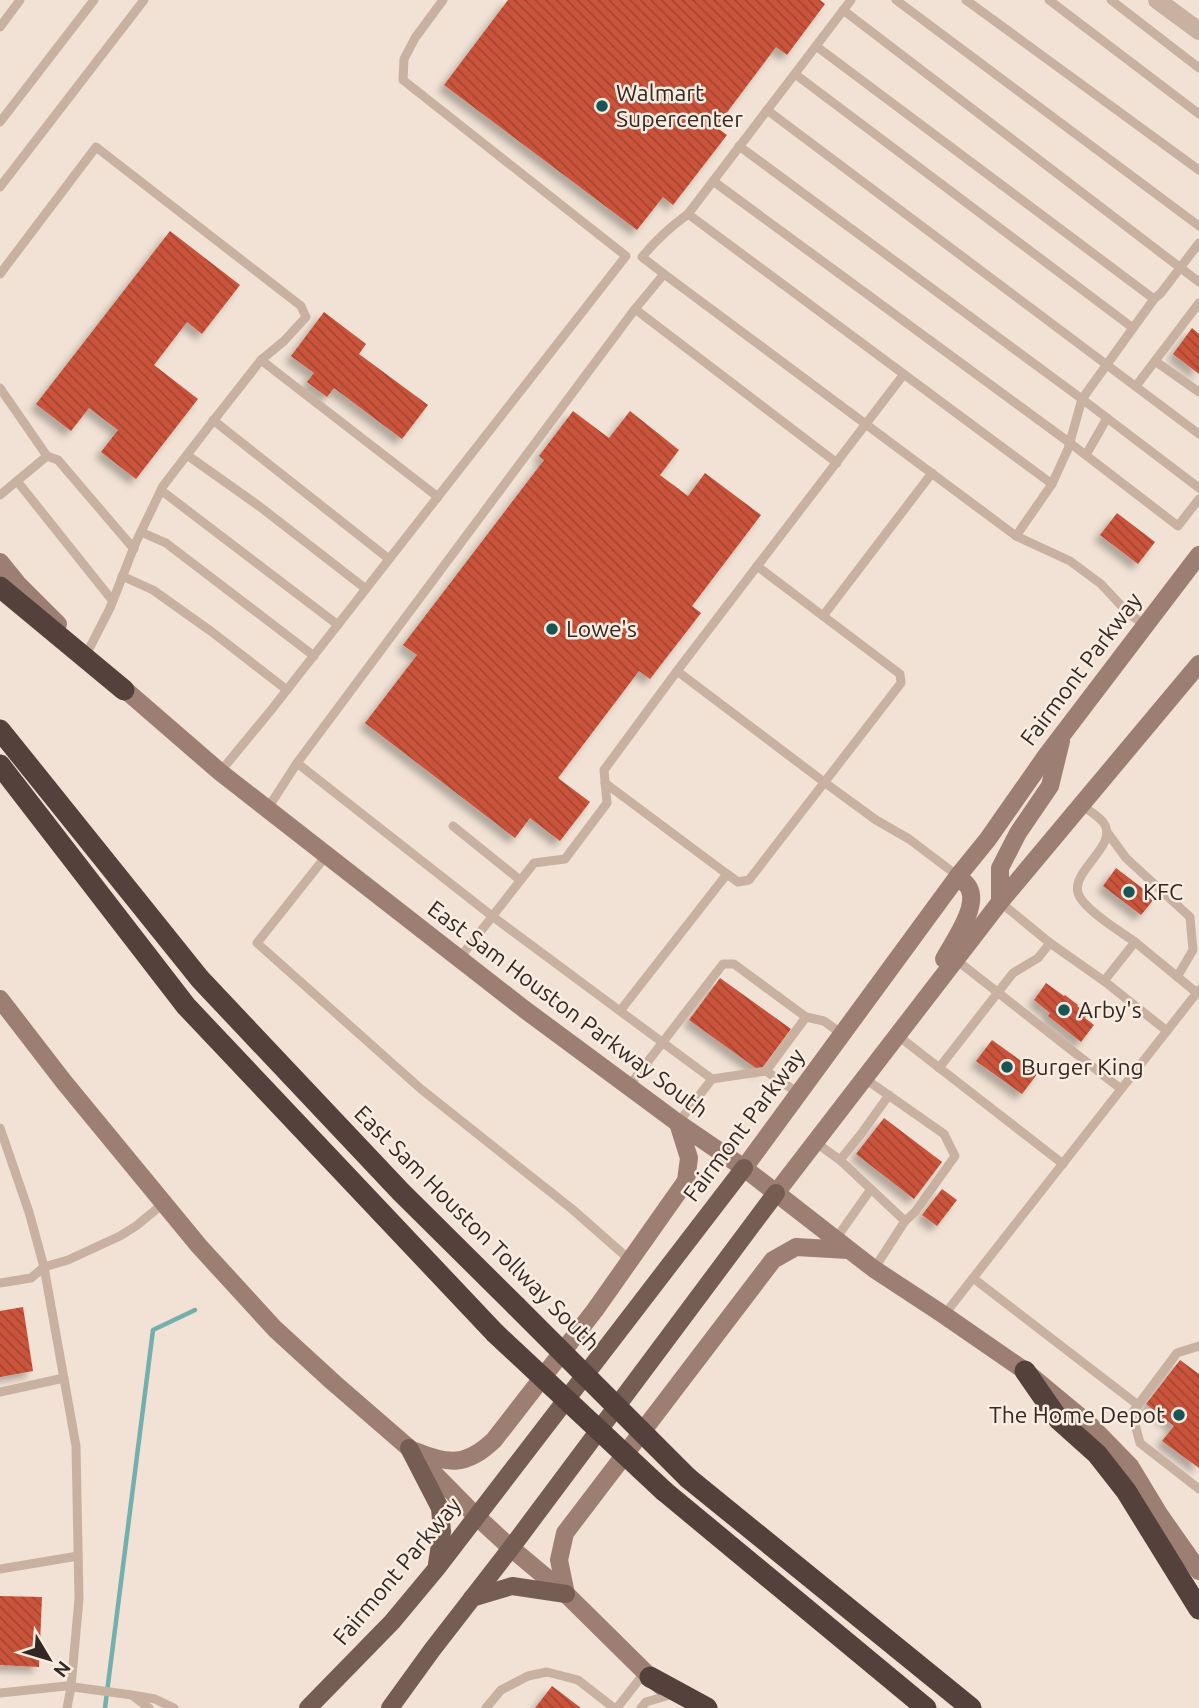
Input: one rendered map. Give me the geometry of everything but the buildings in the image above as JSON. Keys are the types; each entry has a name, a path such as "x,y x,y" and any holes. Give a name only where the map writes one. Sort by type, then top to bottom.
{"highway":[{"path":"0,587 124,690"},
{"name":"East Sam Houston Tollway South","path":"0,730 200,979 401,1192 688,1478 971,1708"},
{"path":"0,765 186,1006 495,1333 664,1491 926,1708"},
{"path":"1025,1371 1059,1420 1097,1454 1126,1492 1199,1609"},
{"path":"648,1674 707,1708"}],"main road":[{"name":"Fairmont Parkway","path":"308,1708 392,1622 437,1568 744,1168 1063,734 1199,555"},
{"name":"East Sam Houston Parkway South","path":"0,562 17,583 124,690 220,772 326,856 678,1123 744,1168 874,1269 1025,1371 1090,1425 1130,1466 1159,1514 1199,1571"},
{"path":"390,1708 913,1014 1000,902 1198,666"},
{"path":"1000,902 1000,868 1018,832 1050,786 1063,734"},
{"path":"913,1014 968,916 970,889 958,876"},
{"path":"0,999 163,1203 275,1329 409,1448 476,1516 566,1594 648,1674 689,1708"},
{"path":"409,1448 432,1458 453,1462 481,1452 494,1440 595,1310 686,1181 690,1158 678,1123"},
{"path":"566,1594 559,1560 565,1533 773,1260 796,1247 842,1245"},
{"path":"409,1448 440,1508 442,1532 437,1568"},
{"path":"472,1598 512,1586 566,1594"}],"street":[{"path":"1157,0 1199,31"}],"lane":[{"path":"0,27 20,0"},
{"path":"0,122 94,0"},
{"path":"0,187 145,0"},
{"path":"220,772 314,656 626,256 403,80 404,59 415,38 443,0"},
{"path":"850,0 688,214 655,241 642,257 1016,536 1070,561 1101,584 1128,613 1145,625"},
{"path":"896,0 1199,226"},
{"path":"966,0 1199,170"},
{"path":"1049,0 1199,114"},
{"path":"1111,0 1199,68"},
{"path":"843,10 1199,282"},
{"path":"816,46 1154,299"},
{"path":"795,74 1133,328"},
{"path":"767,110 1199,433"},
{"path":"739,146 1199,488"},
{"path":"0,274 96,147 301,306 306,317 284,341 261,360 162,491 87,653"},
{"path":"713,181 1070,443 1178,526 1199,499"},
{"path":"688,214 1052,484"},
{"path":"1016,536 1052,484 1070,443 1082,399 1154,299 1199,243"},
{"path":"268,808 297,763 635,309 664,274"},
{"path":"1136,386 1199,303"},
{"path":"635,309 836,463"},
{"path":"1190,315 1199,322"},
{"path":"261,360 438,497"},
{"path":"1155,360 1199,392"},
{"path":"459,959 534,863 565,859 607,803 604,770 904,374"},
{"path":"0,388 47,456 58,460 134,549"},
{"path":"1086,455 1107,418"},
{"path":"213,421 389,559"},
{"path":"187,455 366,589"},
{"path":"0,495 47,456"},
{"path":"823,616 932,474"},
{"path":"17,481 112,600"},
{"path":"162,491 338,625"},
{"path":"142,532 166,543 314,656"},
{"path":"605,783 738,882 748,880 901,683 900,674 757,566"},
{"path":"122,576 153,590 287,690"},
{"path":"677,671 876,820 909,839 958,876"},
{"path":"297,763 492,916 712,1079"},
{"path":"1081,805 1104,822 1107,832 1126,858 1190,917 1193,950 1177,977"},
{"path":"453,826 520,880"},
{"path":"944,1315 1198,991 1085,905 1077,892 1079,878 1100,850 1107,832"},
{"path":"326,856 257,943 421,1089 572,1209 630,1260"},
{"path":"620,1011 727,874"},
{"path":"1000,902 1049,943 1104,981 1167,1031"},
{"path":"1104,981 1135,942"},
{"path":"939,1068 1013,973 1038,958 1049,943"},
{"path":"955,960 1121,1089"},
{"path":"629,1086 723,964 734,964 806,1017 824,1021 842,1034"},
{"path":"766,1071 806,1017"},
{"path":"897,1035 1063,1164"},
{"path":"678,1123 712,1079 766,1071 798,1093"},
{"path":"864,1078 944,1134 955,1156 915,1212 905,1221 874,1269"},
{"path":"840,1160 889,1095"},
{"path":"0,1128 29,1212 44,1267 76,1446 79,1599 72,1687 67,1708"},
{"path":"815,1142 840,1160 905,1221"},
{"path":"842,1245 871,1189"},
{"path":"0,1283 32,1278 44,1267 68,1260 120,1236 163,1203"},
{"path":"973,1278 1138,1405"},
{"path":"1199,1346 1177,1353 1132,1413 1140,1443 1199,1489"},
{"path":"0,1392 64,1378"},
{"path":"0,1569 78,1556"},
{"path":"486,1708 501,1690 528,1676 547,1672 578,1680 616,1708 648,1674"},
{"path":"0,1693 72,1687 155,1699 174,1708"},
{"path":"132,1695 149,1708"},
{"path":"641,1708 646,1702 673,1695"}],"waterway":[{"path":"105,1708 153,1330 195,1310"}],"place":[{"name":"Walmart Supercenter","path":"602,106"},
{"name":"Lowe's","path":"552,629"},
{"name":"KFC","path":"1129,892"},
{"name":"Arby's","path":"1064,1010"},
{"name":"Burger King","path":"1007,1067"},
{"name":"The Home Depot","path":"1179,1415"}]}
